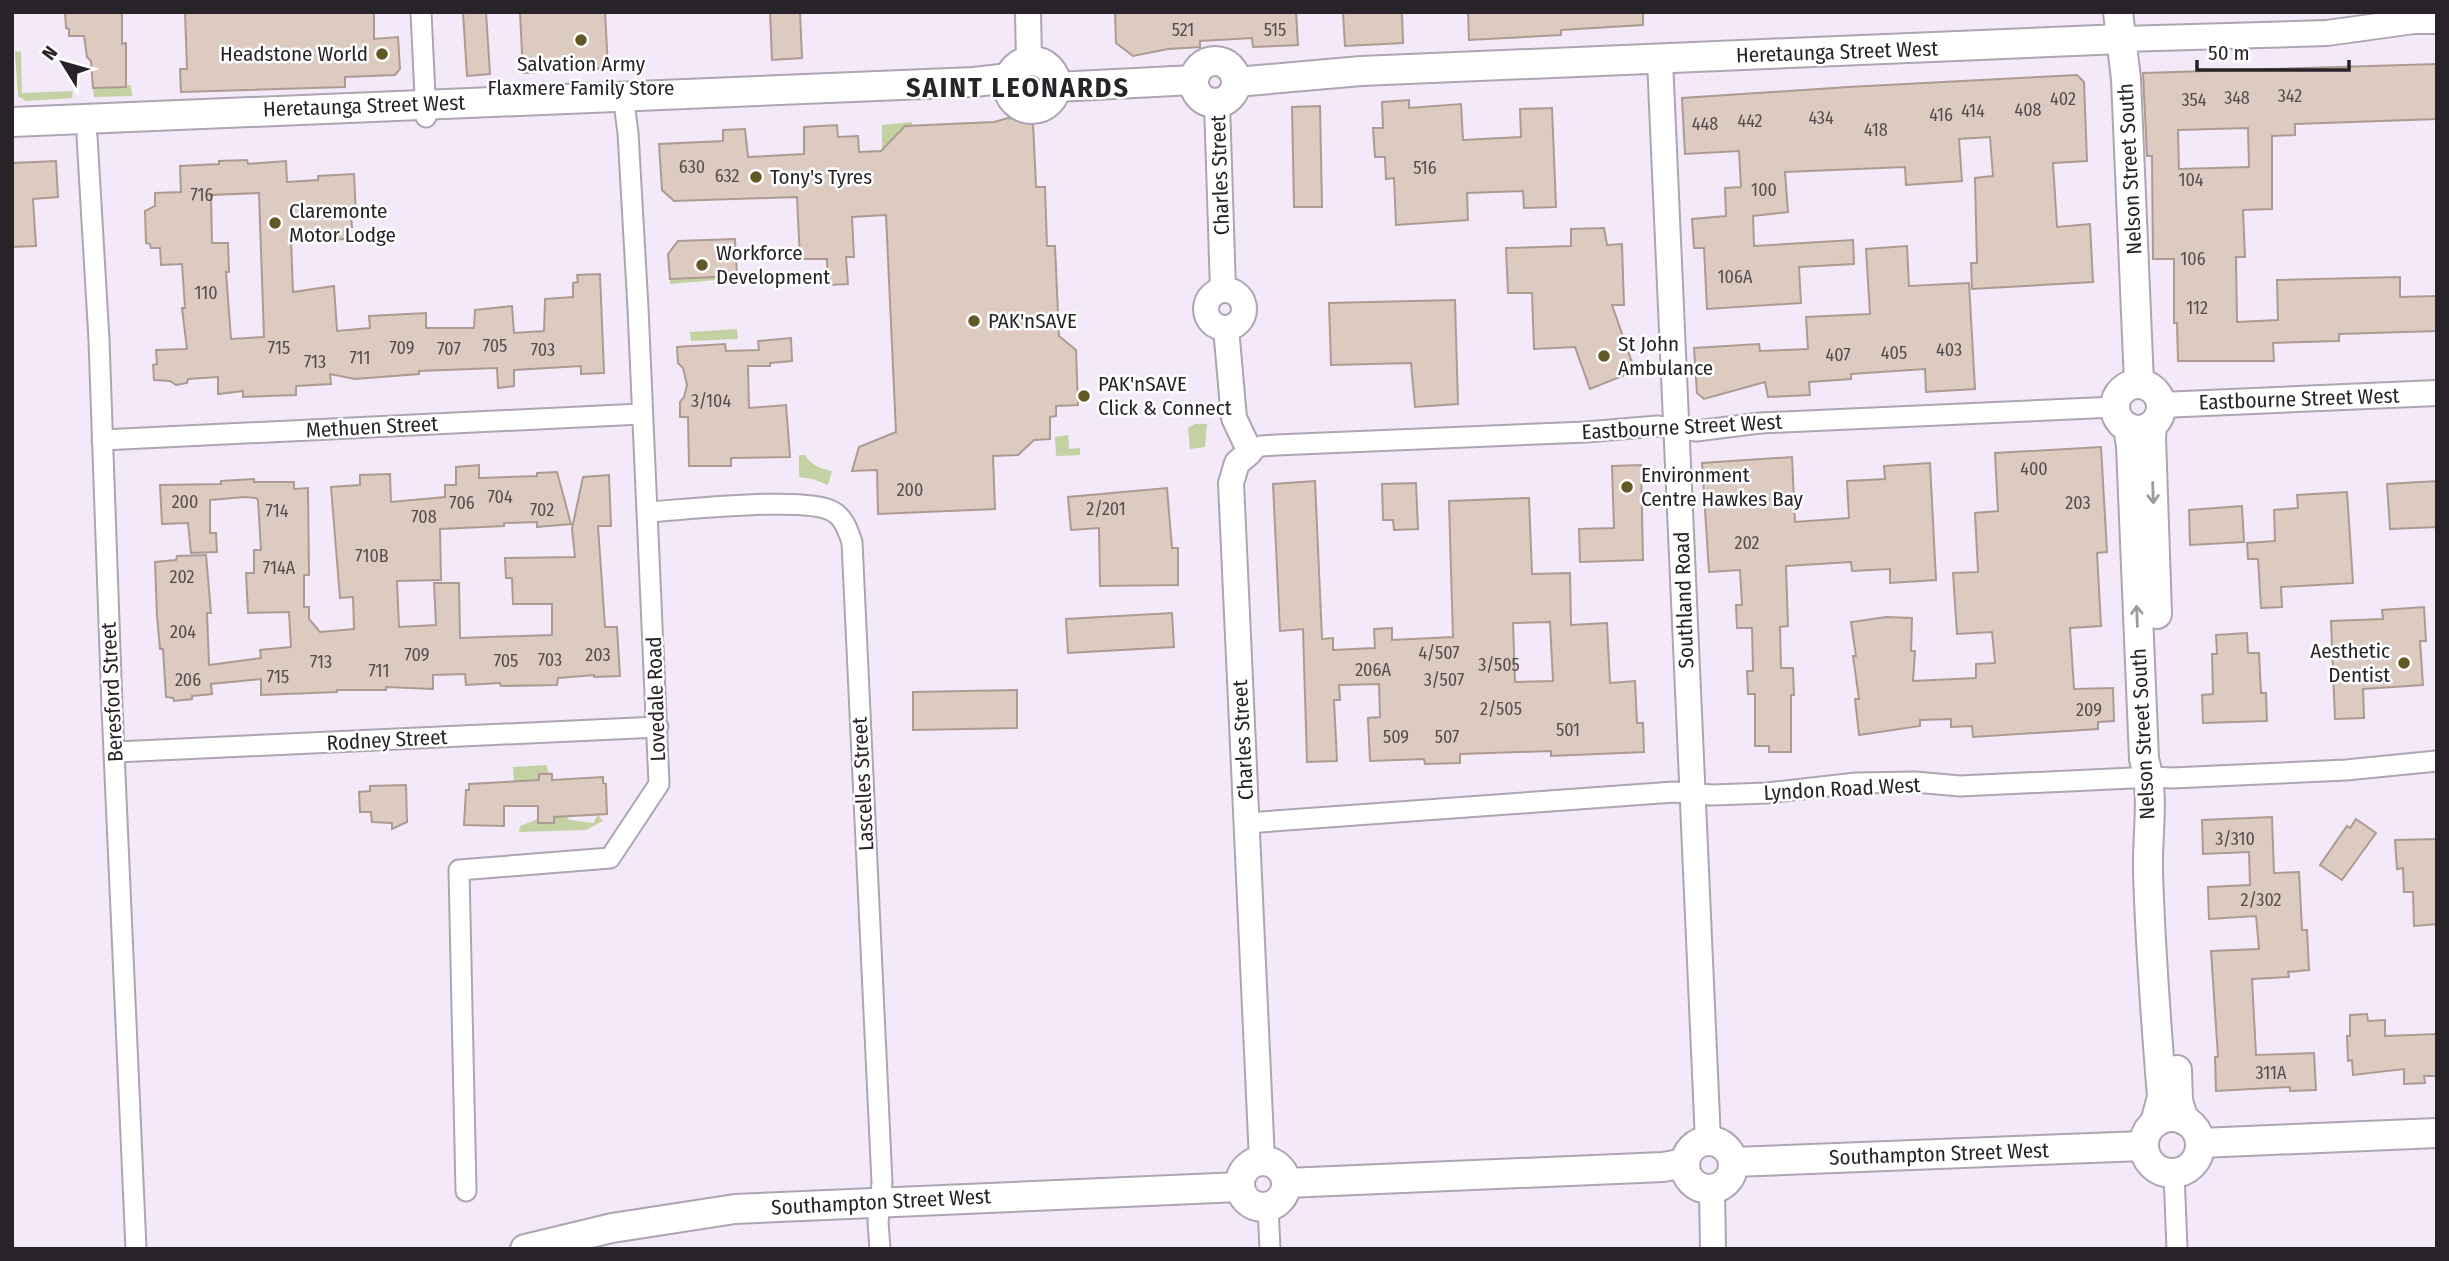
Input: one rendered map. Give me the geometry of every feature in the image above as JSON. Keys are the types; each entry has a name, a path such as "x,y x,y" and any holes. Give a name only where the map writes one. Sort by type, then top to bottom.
{"main road":[{"name":"Heretaunga Street West","path":"1236,82 1361,71 1660,60 2120,26"},
{"name":"Nelson Street South","path":"2120,26 2126,79 2139,383 2131,384 2119,393 2139,416 2131,446 2144,759 2157,778 2178,1101 2183,1120"},
{"path":"1213,60 1226,63 1236,82 1233,94 1217,103 1200,97 1196,92 1194,80 1200,66 1213,60"},
{"path":"1040,63 1050,69 1056,87 1048,103 1034,109 1024,108 1016,103 1015,76 1040,63"},
{"name":"Heretaunga Street West","path":"12,122 624,103 873,100 1015,76"},
{"path":"1056,87 1194,80"},
{"name":"Heretaunga Street West","path":"12,135 22,139 87,136 426,111"},
{"name":"Nelson Street South","path":"2149,1134 2162,1097 2148,874 2148,836 2157,778"},
{"path":"2171,1116 2183,1120 2193,1127 2199,1136 2197,1158 2192,1165 2174,1173 2165,1172 2151,1163 2149,1134 2171,1116"},
{"path":"2200,1143 2437,1133"},
{"name":"Southampton Street West","path":"1734,1162 2149,1134"},
{"path":"1708,1141 1728,1149 1734,1162 1731,1177 1726,1183 1712,1190 1696,1186 1689,1180 1685,1163 1690,1150 1708,1141"},
{"path":"1262,1161 1275,1165 1286,1183 1278,1202 1268,1207 1251,1204 1240,1187 1248,1167 1262,1161"},
{"path":"1286,1183 1662,1167 1685,1163"},
{"name":"Southampton Street West","path":"525,1249 612,1228 735,1209 1240,1187"}],"street":[{"path":"421,12 426,111"},
{"path":"1015,76 1028,12"},
{"name":"Heretaunga Street West","path":"2120,26 2326,33 2414,21 2437,21"},
{"name":"Southland Road","path":"1660,60 1708,1141"},
{"name":"Lovedale Road","path":"466,1191 459,870 610,858 659,784 638,308 624,103"},
{"name":"Charles Street","path":"1217,103 1223,290 1239,296 1244,309 1240,320 1226,328 1234,418 1250,452 1237,463 1231,483 1262,1161"},
{"name":"Beresford Street","path":"87,136 94,244 136,1249"},
{"name":"Eastbourne Street West","path":"1250,452 1261,446 1276,445 1586,432 1657,426 1696,431 1760,423 2139,416 2437,393"},
{"name":"Methuen Street","path":"102,440 641,414"},
{"name":"Lascelles Street","path":"648,512 804,504 834,511 847,529 852,542 882,1183 878,1222 880,1249"},
{"name":"Rodney Street","path":"116,752 658,727"},
{"name":"Lyndon Road West","path":"1247,823 1674,792 1712,795 1887,782 1960,786 2157,778 2346,770 2437,761"},
{"path":"2174,1173 2177,1249"},
{"path":"1712,1190 1713,1249"},
{"path":"1268,1207 1270,1249"}],"green space":[{"path":"15,51 21,52 22,93 73,91 72,98 26,101 18,96"},
{"path":"131,85 132,96 94,97 93,88"},
{"path":"912,122 912,126 905,126 882,149 882,125"},
{"path":"773,275 670,284 670,279"},
{"path":"737,329 738,339 691,341 690,332"},
{"path":"1195,424 1207,424 1205,447 1190,449 1188,428"},
{"path":"1068,435 1069,449 1080,448 1080,455 1056,456 1055,437"},
{"path":"799,455 805,455 817,466 832,471 828,485 799,477"},
{"path":"547,765 548,772 553,773 553,792 548,780 514,781 513,767"},
{"path":"553,800 569,820 593,823 598,815 603,821 586,830 519,832 520,826 538,819 539,823 554,822"}],"building":[{"path":"65,12 122,12 122,44 126,43 126,87 93,88 91,61 87,57 84,36 69,36"},
{"path":"185,12 374,12 374,39 398,37 400,69 395,75 345,77 345,87 181,92 180,69 187,69"},
{"path":"463,12 486,12 490,74 467,76"},
{"path":"520,12 605,12 608,68 523,73"},
{"path":"770,12 800,12 802,58 772,60"},
{"path":"1115,12 1296,12 1298,45 1253,47 1252,38 1200,41 1200,47 1168,49 1133,56 1116,43"},
{"path":"1343,12 1402,12 1403,43 1345,46"},
{"path":"1468,12 1643,12 1643,25 1561,30 1561,35 1469,40"},
{"path":"2437,64 2437,119 2295,124 2295,135 2272,136 2272,209 2243,210 2245,257 2236,257 2237,322 2278,320 2277,280 2400,277 2400,297 2437,296 2437,331 2339,334 2339,341 2273,343 2274,361 2178,361 2177,323 2174,323 2174,259 2153,259 2152,156 2147,156 2143,73","holes":["2248,128 2249,167 2179,169 2178,130"]},
{"path":"2077,75 2084,82 2087,161 2053,163 2057,227 2090,224 2093,282 1972,289 1971,263 1977,263 1975,178 1993,176 1990,137 1959,139 1962,181 1906,185 1905,167 1785,172 1788,212 1753,216 1754,246 1853,240 1854,264 1799,267 1801,303 1707,309 1704,248 1694,248 1692,219 1726,216 1725,188 1741,187 1739,151 1685,154 1682,98"},
{"path":"1409,100 1409,108 1461,104 1463,140 1521,137 1520,109 1552,108 1556,207 1524,208 1523,191 1467,193 1468,220 1396,225 1394,178 1386,179 1385,157 1375,157 1373,128 1383,128 1382,102"},
{"path":"1320,106 1322,207 1294,207 1292,107"},
{"name":"PAK'nSAVE","path":"1008,118 1033,122 1036,187 1045,187 1047,246 1055,246 1059,336 1076,350 1078,405 1056,406 1056,416 1050,417 1050,439 1034,440 1018,455 993,456 995,509 878,514 877,470 852,471 859,447 896,432 886,215 852,217 854,257 846,257 848,284 828,285 827,259 800,259 797,197 674,201 662,190 659,144 723,141 723,130 745,129 748,157 804,154 804,127 837,125 838,137 858,136 859,152 881,151 905,126 994,122"},
{"path":"247,160 248,164 286,161 287,182 318,180 318,176 354,174 356,215 351,215 352,227 345,227 346,239 291,240 293,292 334,286 337,331 370,328 369,316 426,313 426,328 474,328 475,310 512,306 514,333 544,331 545,299 573,297 573,283 578,282 577,275 600,274 604,373 581,374 581,366 514,370 514,386 498,388 497,368 419,371 419,374 355,379 330,374 331,384 296,386 296,395 243,397 243,391 218,394 218,377 188,379 187,383 176,385 170,381 154,380 156,350 187,349 182,308 185,308 182,264 161,265 160,248 151,248 150,244 146,243 145,211 155,206 155,193 181,192 180,166 219,164 219,161","holes":["259,193 264,337 231,339 226,272 229,272 228,243 212,243 211,195"]},
{"path":"56,161 58,197 33,199 36,246 12,247 12,163"},
{"path":"1604,228 1607,245 1622,244 1624,305 1612,305 1635,371 1590,389 1575,347 1534,349 1532,293 1508,293 1506,248 1571,246 1571,229"},
{"name":"Workforce Development","path":"735,239 737,276 670,279 668,254 678,241"},
{"path":"1907,246 1909,286 1969,283 1975,389 1926,392 1925,369 1851,374 1851,379 1809,382 1810,395 1768,397 1765,382 1704,399 1697,393 1694,348 1759,344 1760,351 1808,349 1806,317 1870,314 1866,249"},
{"path":"1455,300 1458,404 1415,407 1411,363 1331,365 1329,303"},
{"path":"791,338 792,361 770,363 770,366 748,366 749,408 786,405 790,457 731,458 731,466 689,466 688,417 680,417 680,402 687,385 683,368 678,363 677,347 725,344 726,351 759,350 758,341"},
{"path":"2101,447 2107,552 2097,553 2101,626 2070,628 2074,689 2113,688 2114,721 2098,722 2098,729 1973,737 1972,726 1951,727 1951,719 1920,720 1920,726 1859,735 1855,699 1859,699 1853,656 1856,656 1851,622 1886,617 1912,618 1911,651 1915,651 1913,681 1976,678 1976,664 1995,663 1992,632 1957,634 1953,573 1978,572 1975,513 1998,511 1995,453"},
{"path":"1792,457 1795,522 1849,518 1847,481 1885,479 1884,466 1930,463 1936,580 1890,583 1890,569 1852,571 1851,562 1786,566 1788,626 1780,627 1781,668 1793,668 1791,752 1769,752 1769,746 1755,746 1755,694 1748,694 1747,671 1753,671 1752,628 1737,628 1736,605 1742,605 1740,570 1709,572 1702,463"},
{"path":"479,465 479,478 537,476 537,473 557,472 571,524 537,527 537,522 504,523 504,526 440,529 441,580 397,581 399,627 436,625 434,583 459,583 460,638 552,635 552,604 513,604 512,578 506,578 505,558 575,557 572,529 583,477 609,475 611,526 598,526 605,627 617,627 620,676 558,678 557,685 501,686 500,683 466,685 465,674 433,675 433,689 386,687 386,690 261,695 261,679 211,684 212,694 192,696 192,699 174,701 173,698 166,697 163,649 160,649 157,616 155,562 176,560 177,556 206,555 211,613 207,613 209,665 261,658 260,650 291,647 289,612 248,613 246,573 254,573 254,550 261,550 258,500 245,497 210,500 210,533 216,533 217,552 191,553 188,523 162,524 160,485 221,484 221,481 254,479 254,482 294,482 294,489 308,488 309,575 304,575 304,607 309,607 309,619 320,632 354,629 353,597 340,598 331,487 360,485 360,475 390,474 391,502 445,497 445,485 456,485 456,467"},
{"path":"1641,465 1643,560 1580,562 1579,529 1614,528 1612,466"},
{"path":"1315,481 1322,639 1333,638 1333,650 1375,648 1374,629 1392,628 1392,640 1453,637 1449,501 1529,498 1532,574 1570,573 1571,625 1607,623 1610,683 1635,681 1637,723 1643,723 1644,752 1551,756 1551,751 1460,754 1460,763 1425,764 1424,759 1370,761 1368,718 1380,717 1379,684 1339,685 1340,700 1334,700 1337,761 1307,762 1303,629 1280,631 1273,484","holes":["1550,622 1553,681 1515,682 1513,623"]},
{"path":"2437,481 2437,527 2390,529 2387,484"},
{"path":"1416,483 1418,529 1394,530 1393,520 1383,520 1382,484"},
{"path":"1167,488 1172,548 1178,548 1178,585 1100,586 1099,528 1071,530 1068,497"},
{"path":"2347,492 2353,583 2281,587 2282,607 2261,608 2258,559 2248,559 2247,543 2275,541 2274,510 2298,508 2297,495"},
{"path":"2242,506 2244,542 2190,545 2189,510"},
{"path":"2424,607 2426,641 2420,641 2423,685 2363,689 2364,718 2335,719 2331,621 2383,619 2382,610"},
{"path":"1172,613 1174,647 1068,653 1066,619"},
{"path":"2247,633 2248,653 2259,653 2261,693 2266,693 2267,721 2203,723 2202,695 2213,694 2212,654 2217,654 2216,635"},
{"path":"1017,690 1017,728 913,730 913,692"},
{"path":"539,774 552,774 552,780 603,777 603,783 606,784 607,814 554,817 554,823 538,823 538,806 504,806 504,826 464,825 466,790 469,790 469,784 539,780"},
{"path":"406,785 407,822 392,829 392,823 372,822 371,812 360,812 359,792 370,791 370,786"},
{"path":"2272,817 2274,873 2299,872 2302,930 2307,930 2309,970 2288,972 2289,977 2252,979 2256,1055 2314,1053 2316,1090 2290,1091 2290,1087 2216,1091 2215,1057 2218,1057 2211,951 2259,949 2256,916 2209,919 2208,887 2250,885 2249,852 2203,854 2202,820"},
{"path":"2356,819 2376,833 2342,880 2320,865 2347,826 2350,828"},
{"path":"2436,839 2437,924 2414,926 2413,892 2404,892 2403,868 2397,869 2395,840"},
{"path":"2367,1014 2368,1021 2385,1020 2385,1036 2437,1034 2437,1076 2424,1076 2425,1083 2404,1084 2404,1069 2353,1075 2352,1060 2348,1061 2350,1015"}],"place":[{"name":"Salvation Army Flaxmere Family Store","path":"581,40"},
{"name":"Headstone World","path":"382,54"},
{"name":"Tony's Tyres","path":"756,177"},
{"name":"Claremonte Motor Lodge","path":"275,223"},
{"name":"Workforce Development","path":"702,265"},
{"name":"PAK'nSAVE","path":"974,321"},
{"name":"St John Ambulance","path":"1604,356"},
{"name":"PAK'nSAVE Click & Connect","path":"1084,396"},
{"name":"Environment Centre Hawkes Bay","path":"1627,487"},
{"name":"Aesthetic Dentist","path":"2404,663"}],"district":[{"name":"SAINT LEONARDS","path":"1018,87"}]}
